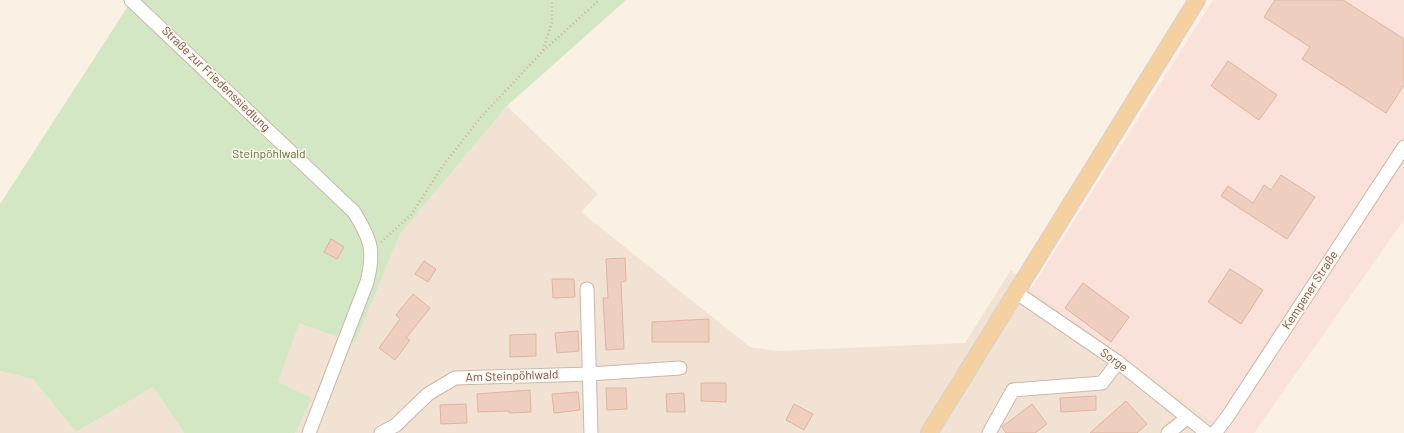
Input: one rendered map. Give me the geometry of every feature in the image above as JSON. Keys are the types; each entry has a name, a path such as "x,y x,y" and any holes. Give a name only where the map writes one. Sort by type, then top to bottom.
{"main road":[{"path":"929,433 1197,0"}],"street":[{"name":"Straße zur Friedenssiedlung","path":"131,0 354,212 367,232 372,250 372,262 367,282 310,433"},
{"name":"Kempener Straße","path":"1215,433 1228,416 1404,147"},
{"path":"587,289 591,433"},
{"name":"Sorge","path":"1017,292 1118,362 1207,433"},
{"path":"989,433 1013,390 1102,383 1118,362"},
{"name":"Am Steinpöhlwald","path":"381,433 396,425 428,394 454,378 589,374 680,368"},
{"path":"1168,433 1187,418"}],"path":[{"path":"542,52 552,22 552,0"},
{"path":"372,250 411,215 442,168 481,117 542,52 599,0"}],"shaded area":[{"path":"1213,0 1404,0 1404,220 1254,433 1228,433 1031,289"},
{"path":"507,106 598,194 581,212 750,347 777,351 965,343 1011,270 1031,289 1228,433 295,433 312,398 277,382 299,322 355,343 400,234"},
{"path":"0,371 33,379 76,432 153,387 184,433 0,433"}],"green space":[{"name":"Steinpöhlwald","path":"122,0 626,0 507,106 400,234 355,343 299,323 278,382 312,398 295,433 184,433 153,387 76,432 33,379 0,371 0,204 128,6"}],"building":[{"path":"1275,0 1343,0 1404,39 1404,85 1386,113 1302,59 1310,47 1264,17"},
{"path":"1228,61 1277,95 1259,120 1211,86"},
{"path":"1281,175 1315,197 1287,239 1221,196 1228,186 1253,203 1264,185 1271,190"},
{"path":"331,239 344,247 337,259 324,252"},
{"path":"625,258 626,281 621,282 624,349 606,350 603,298 608,298 606,259"},
{"path":"424,261 436,269 428,282 415,274"},
{"path":"1230,269 1263,290 1241,324 1208,302"},
{"path":"552,279 574,279 575,297 553,298"},
{"path":"1083,283 1129,317 1111,342 1065,308"},
{"path":"413,294 430,308 406,338 410,340 395,360 379,348 400,319 396,315"},
{"path":"709,319 709,342 652,342 652,322"},
{"path":"578,331 579,351 557,353 555,333"},
{"path":"536,334 536,356 510,357 510,335"},
{"path":"701,383 726,383 726,402 701,401"},
{"path":"606,388 626,388 627,409 607,410"},
{"path":"530,390 531,412 478,412 477,394"},
{"path":"578,392 580,410 554,413 552,394"},
{"path":"684,393 685,412 667,412 666,394"},
{"path":"1096,396 1096,410 1061,412 1060,398"},
{"path":"1126,401 1147,424 1137,433 1090,433"},
{"path":"466,404 467,423 441,424 440,405"},
{"path":"794,404 813,414 804,430 786,420"},
{"path":"1032,404 1047,424 1035,433 1006,433 1002,427"}]}
